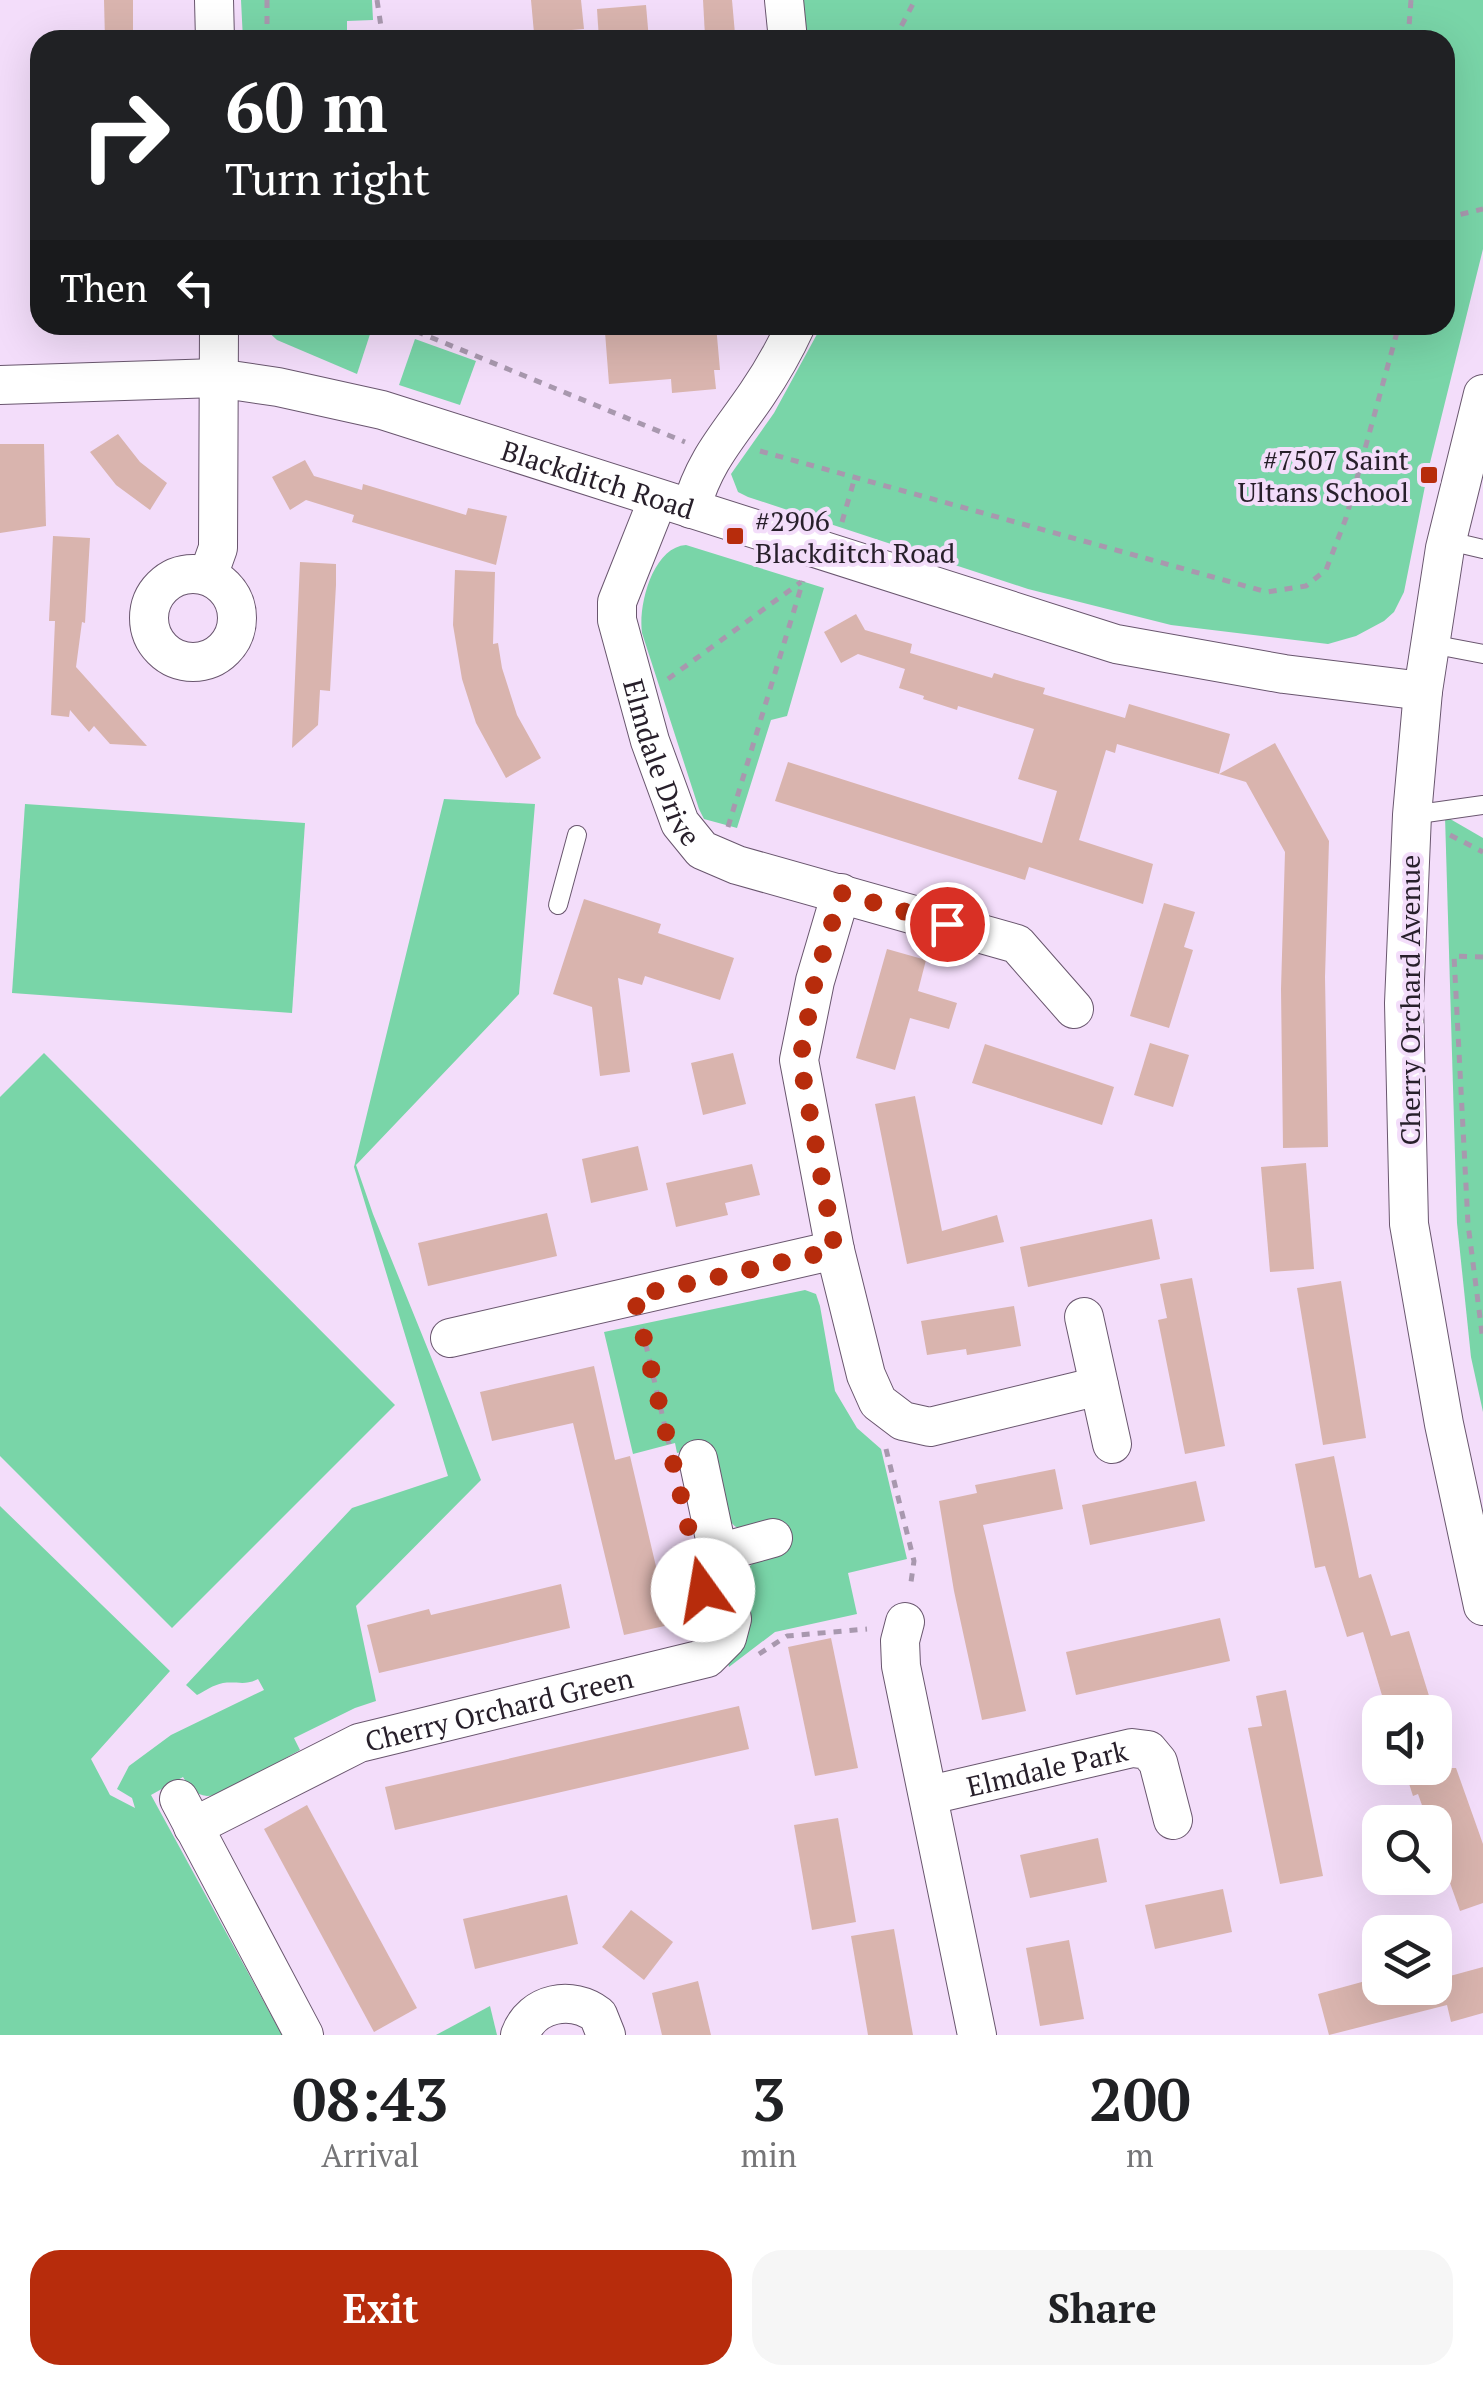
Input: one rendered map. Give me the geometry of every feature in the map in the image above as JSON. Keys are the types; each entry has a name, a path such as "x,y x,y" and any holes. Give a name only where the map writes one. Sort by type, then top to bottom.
{"street":[{"path":"214,0 215,30"},
{"path":"784,0 787,30"},
{"path":"208,576 218,548 219,335"},
{"name":"Elmdale Drive","path":"790,335 757,394 675,504 617,602 620,638 680,823 702,850 719,859 1017,944 1074,1009"},
{"name":"Blackditch Road","path":"0,385 217,378 278,387 382,410 1116,644 1284,674 1422,692"},
{"name":"Cherry Orchard Avenue","path":"1483,394 1466,545 1445,548 1422,692 1404,954 1409,1224 1444,1424 1483,1606"},
{"path":"841,893 815,980 800,1060 835,1250 866,1375 878,1402 903,1421 930,1427 1100,1386"},
{"path":"450,1338 835,1250"},
{"path":"1084,1316 1112,1444"},
{"path":"683,1451 718,1552 732,1619 727,1638 707,1658"},
{"path":"718,1552 772,1538"},
{"name":"Elmdale Park","path":"905,1622 900,1640 901,1666 978,2035"},
{"name":"Cherry Orchard Green","path":"304,2035 186,1813 359,1743 707,1658"},
{"name":"Elmdale Park","path":"930,1794 1132,1748 1148,1750 1158,1762 1173,1820"},
{"path":"520,2035 534,2015 554,2004 574,2002 598,2014 606,2035"}],"lane":[{"path":"1431,644 1483,654"},
{"path":"1412,815 1483,806"},
{"path":"558,905 577,835"}],"path":[{"path":"266,0 268,30"},
{"path":"378,0 382,30"},
{"path":"900,30 916,0"},
{"path":"1409,30 1412,0"},
{"path":"1455,216 1483,209"},
{"path":"425,335 694,446 705,432 1267,592 1306,586 1326,570 1346,518 1397,335"},
{"path":"831,555 855,477"},
{"path":"638,701 803,581 719,859"},
{"path":"1483,956 1454,956 1468,1224 1483,1341"},
{"path":"634,1296 683,1451"},
{"path":"707,1658 732,1671 787,1636 905,1622 914,1561 886,1447 903,1421"}],"green space":[{"path":"241,0 372,0 373,20 347,21 347,30 242,30"},
{"path":"802,0 1483,0 1483,249 1428,471 1404,592 1394,612 1356,636 1328,644 1171,625 1028,589 748,497 738,492 731,474 774,413 817,335 1455,335 1455,30 806,30"},
{"path":"272,335 370,335 357,374"},
{"path":"415,339 476,361 460,405 399,385"},
{"path":"686,545 824,588 787,716 771,720 737,828 704,819 699,809 642,633 650,579 665,556"},
{"path":"444,799 535,804 519,994 356,1165 481,1480 356,1606 376,1701 294,1738 300,1750 226,1790 203,1795 183,1777 151,1795 282,2035 0,2035 0,1506 170,1671 91,1759 110,1795 135,1808 132,1798 117,1789 129,1766 171,1735 264,1690 258,1679 219,1684 197,1695 186,1685 352,1508 448,1476 354,1167"},
{"path":"25,804 305,823 292,1013 12,993"},
{"path":"1445,816 1483,838 1483,1412 1471,1357 1457,1223"},
{"path":"44,1053 395,1405 172,1628 0,1456 0,1097"},
{"path":"805,1290 816,1294 820,1306 835,1391 857,1428 881,1449 907,1559 848,1573 857,1614 775,1632 729,1667 741,1580 754,1562 787,1550 781,1526 750,1530 733,1525 719,1493 710,1446 677,1453 675,1443 633,1454 604,1332"},
{"path":"490,2006 497,2035 436,2035"}],"building":[{"path":"104,0 133,0 133,30 105,30"},
{"path":"531,0 581,0 584,29 534,30"},
{"path":"703,0 732,0 735,30 705,30"},
{"path":"646,5 648,30 598,30 597,9"},
{"path":"605,335 717,335 720,370 714,370 716,389 672,393 671,379 609,384"},
{"path":"118,434 140,462 167,483 150,510 116,485 90,452"},
{"path":"0,444 44,444 46,526 0,533"},
{"path":"305,460 314,476 362,490 363,484 466,515 468,508 507,516 496,565 352,522 354,515 306,500 290,510 272,477"},
{"path":"53,536 90,538 85,623 82,622 76,667 147,746 110,744 94,726 89,732 70,710 69,717 51,715 55,621 49,621"},
{"path":"300,562 336,564 336,585 330,691 320,690 318,725 292,748"},
{"path":"455,570 495,572 493,644 498,643 517,715 541,758 506,778 476,723 462,679 453,625"},
{"path":"856,614 865,630 912,644 910,653 992,678 994,673 1045,688 1043,694 1125,718 1129,704 1230,734 1219,774 1117,744 1115,753 1106,750 1079,840 1153,864 1143,904 1029,867 1025,880 775,801 788,762 1042,843 1057,791 1018,779 1034,729 958,706 957,710 899,688 905,669 858,654 841,663 824,632"},
{"path":"1275,743 1329,841 1325,977 1328,1147 1283,1148 1281,989 1285,852 1246,782 1219,774"},
{"path":"584,899 661,924 658,933 734,958 720,1000 645,976 642,985 618,978 630,1072 600,1076 592,1007 553,994"},
{"path":"1164,903 1195,912 1184,947 1193,950 1169,1028 1130,1016"},
{"path":"887,949 926,960 918,991 957,1003 949,1029 910,1018 895,1070 856,1058"},
{"path":"1150,1043 1189,1055 1173,1107 1134,1095"},
{"path":"985,1044 1114,1087 1102,1125 972,1083"},
{"path":"733,1053 746,1104 703,1115 691,1063"},
{"path":"915,1096 942,1231 997,1215 1004,1242 907,1264 875,1104"},
{"path":"638,1146 648,1190 591,1203 582,1159"},
{"path":"1306,1163 1314,1269 1270,1272 1261,1167"},
{"path":"752,1164 760,1195 725,1203 728,1215 676,1227 666,1183"},
{"path":"547,1213 557,1256 428,1286 418,1243"},
{"path":"1152,1219 1160,1259 1028,1287 1020,1247"},
{"path":"1192,1278 1225,1446 1185,1454 1158,1320 1167,1318 1160,1284"},
{"path":"1341,1281 1366,1438 1323,1445 1297,1288"},
{"path":"1014,1306 1021,1346 967,1355 966,1349 927,1355 921,1321"},
{"path":"594,1366 615,1460 630,1456 658,1575 662,1573 667,1580 672,1603 665,1604 669,1625 624,1635 573,1423 492,1441 480,1392"},
{"path":"1334,1456 1359,1578 1371,1574 1391,1636 1409,1631 1429,1695 1382,1695 1363,1632 1347,1637 1325,1566 1315,1568 1295,1464"},
{"path":"1055,1469 1063,1509 983,1525 1026,1711 982,1720 939,1501 977,1493 975,1485"},
{"path":"1196,1481 1205,1521 1090,1545 1082,1505"},
{"path":"561,1584 570,1628 379,1673 367,1625 429,1609 431,1615"},
{"path":"1220,1618 1230,1661 1076,1695 1066,1652"},
{"path":"831,1638 858,1768 815,1776 788,1647"},
{"path":"1286,1690 1323,1876 1280,1884 1248,1728 1262,1726 1256,1696"},
{"path":"739,1706 749,1749 395,1830 385,1787"},
{"path":"1452,1768 1456,1768 1483,1844 1483,1903 1460,1911 1452,1889 1452,1805 1422,1805 1418,1794 1413,1796 1409,1785 1452,1785"},
{"path":"307,1805 417,2008 374,2032 264,1829"},
{"path":"838,1818 856,1922 812,1930 794,1825"},
{"path":"1098,1838 1107,1882 1030,1898 1020,1855"},
{"path":"1223,1889 1232,1932 1155,1949 1145,1905"},
{"path":"567,1895 578,1944 475,1969 463,1919"},
{"path":"631,1910 673,1942 644,1980 602,1947"},
{"path":"894,1929 913,2035 868,2035 851,1936"},
{"path":"1069,1940 1084,2019 1040,2026 1026,1948"},
{"path":"1483,1967 1483,2013 1451,2022 1447,2005 1452,2005 1452,1975"},
{"path":"698,1981 711,2035 662,2035 652,1993"},
{"path":"1362,1982 1362,2005 1447,2005 1329,2035 1318,1994"}],"place":[{"name":"#7507 Saint Ultans School","path":"1429,475"},
{"name":"#2906 Blackditch Road","path":"735,536"}],"route":[{"path":"703,1590 634,1296 835,1250 800,1060 815,980 841,893 947,924"}]}
